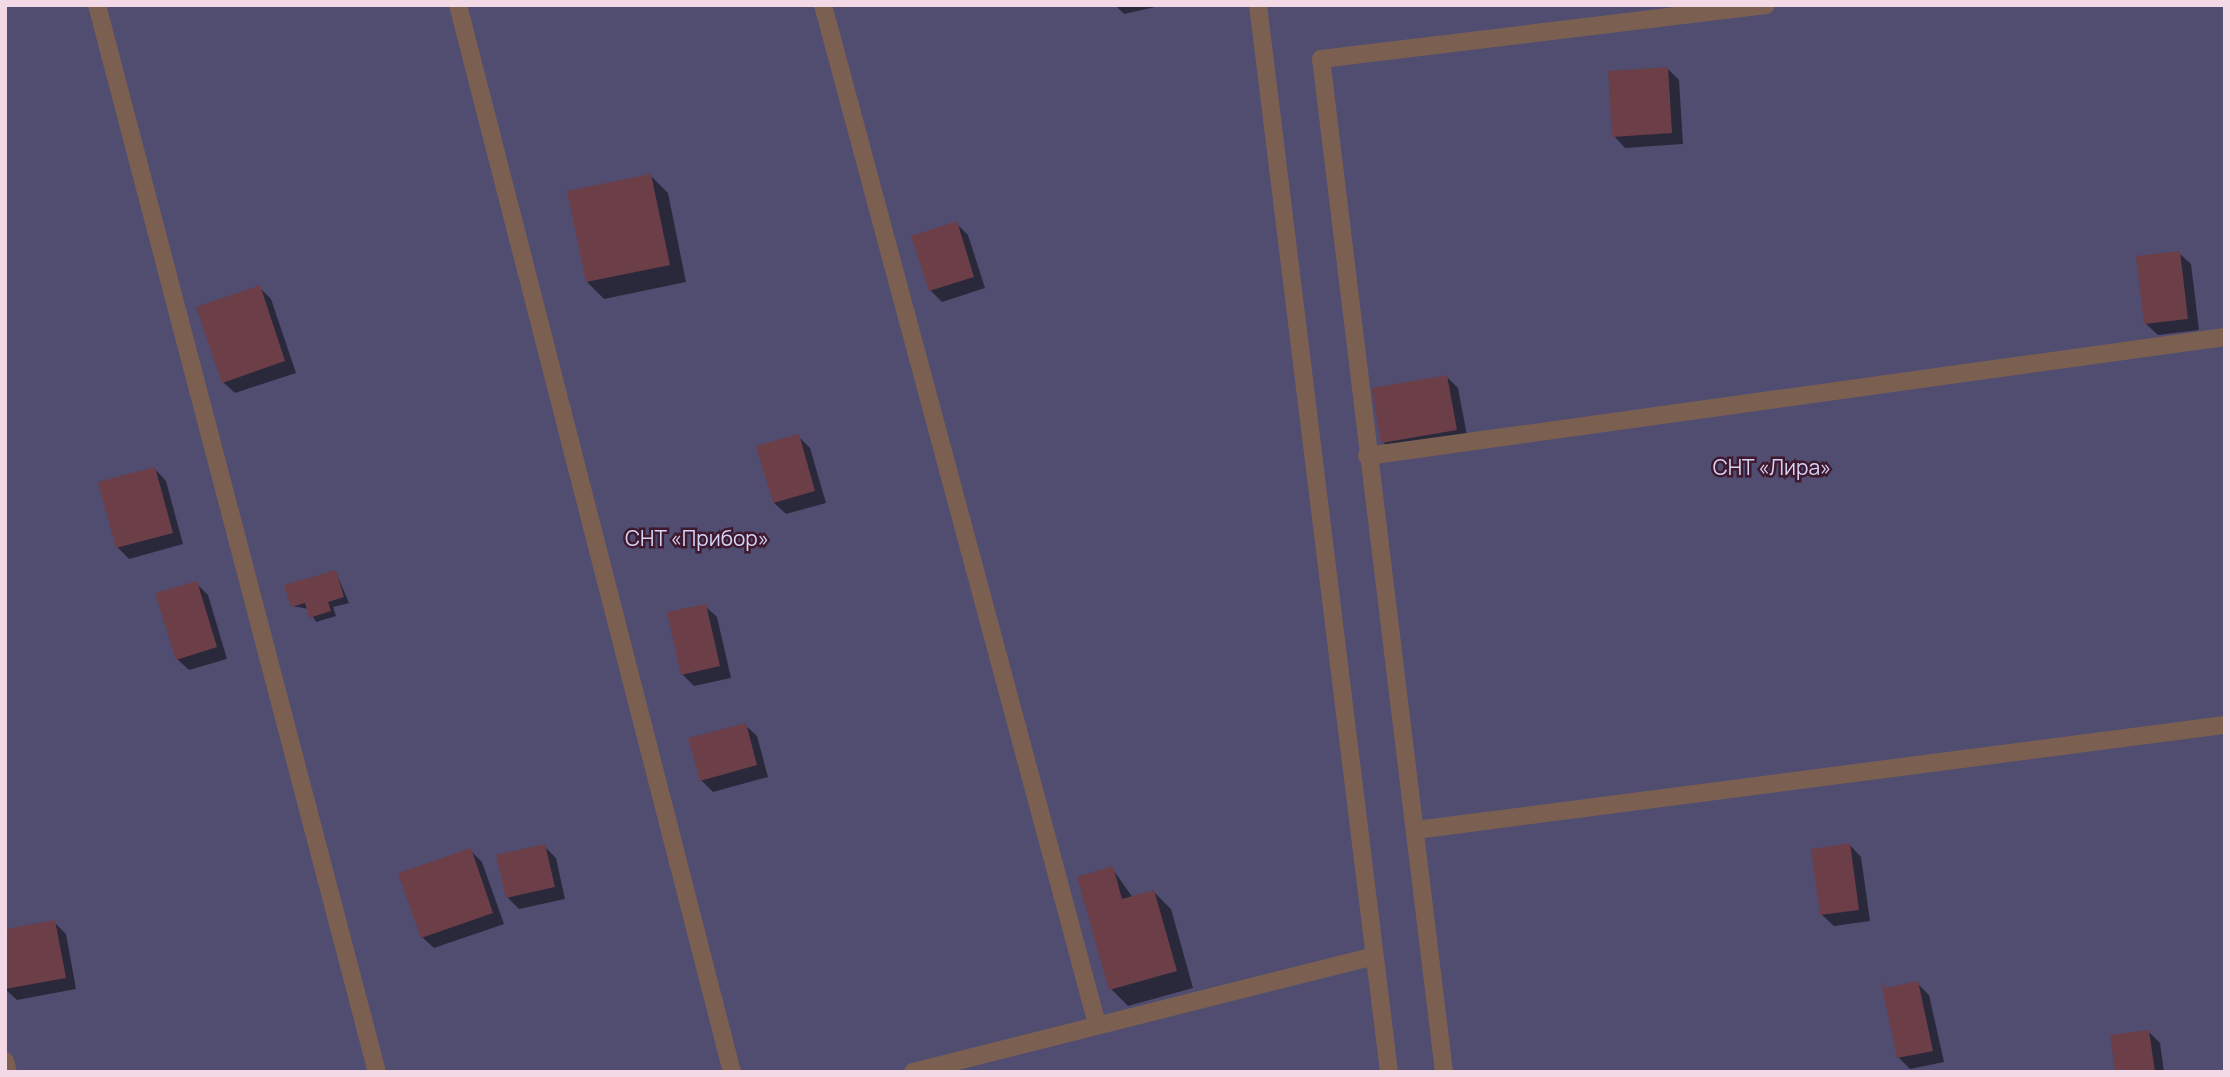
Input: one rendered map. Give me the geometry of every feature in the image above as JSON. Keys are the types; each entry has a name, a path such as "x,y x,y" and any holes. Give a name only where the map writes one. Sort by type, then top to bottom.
{"street":[{"path":"97,5 377,1072"},
{"path":"458,5 732,1072"},
{"path":"822,5 1097,1024"},
{"path":"1258,5 1389,1072"},
{"path":"1444,1072 1416,830 1367,456 1321,59 1766,5"},
{"path":"1367,456 2225,337"},
{"path":"1416,830 2225,724"},
{"path":"913,1072 1374,956"},
{"path":"5,1061 8,1072"}],"green space":[{"path":"5,5 2225,5 2225,1072 5,1072"}],"building":[{"path":"1668,67 1672,133 1612,137 1608,71"},
{"path":"651,174 670,265 586,282 567,191"},
{"path":"957,221 974,277 929,291 911,236"},
{"path":"2180,251 2188,319 2144,324 2136,256"},
{"path":"260,285 285,361 222,383 196,307"},
{"path":"1447,375 1457,430 1381,443 1372,388"},
{"path":"799,434 815,491 773,503 756,446"},
{"path":"155,467 173,533 116,548 98,482"},
{"path":"336,570 344,597 328,602 331,611 309,618 305,603 291,607 284,585"},
{"path":"197,581 217,647 176,660 155,593"},
{"path":"706,604 720,666 681,675 667,612"},
{"path":"746,723 757,765 700,781 688,738"},
{"path":"1850,843 1859,910 1820,915 1811,849"},
{"path":"545,844 555,887 506,898 496,855"},
{"path":"471,848 493,913 421,938 398,873"},
{"path":"1113,866 1122,899 1154,890 1177,971 1109,990 1077,877"},
{"path":"55,920 66,978 5,989 5,929"},
{"path":"1918,981 1933,1051 1897,1058 1881,982 1886,988"},
{"path":"2149,1030 2155,1072 2115,1072 2110,1035"}],"park label":[{"name":"СНТ «Лира»","path":"1772,467"},
{"name":"СНТ «Прибор»","path":"697,538"}]}
